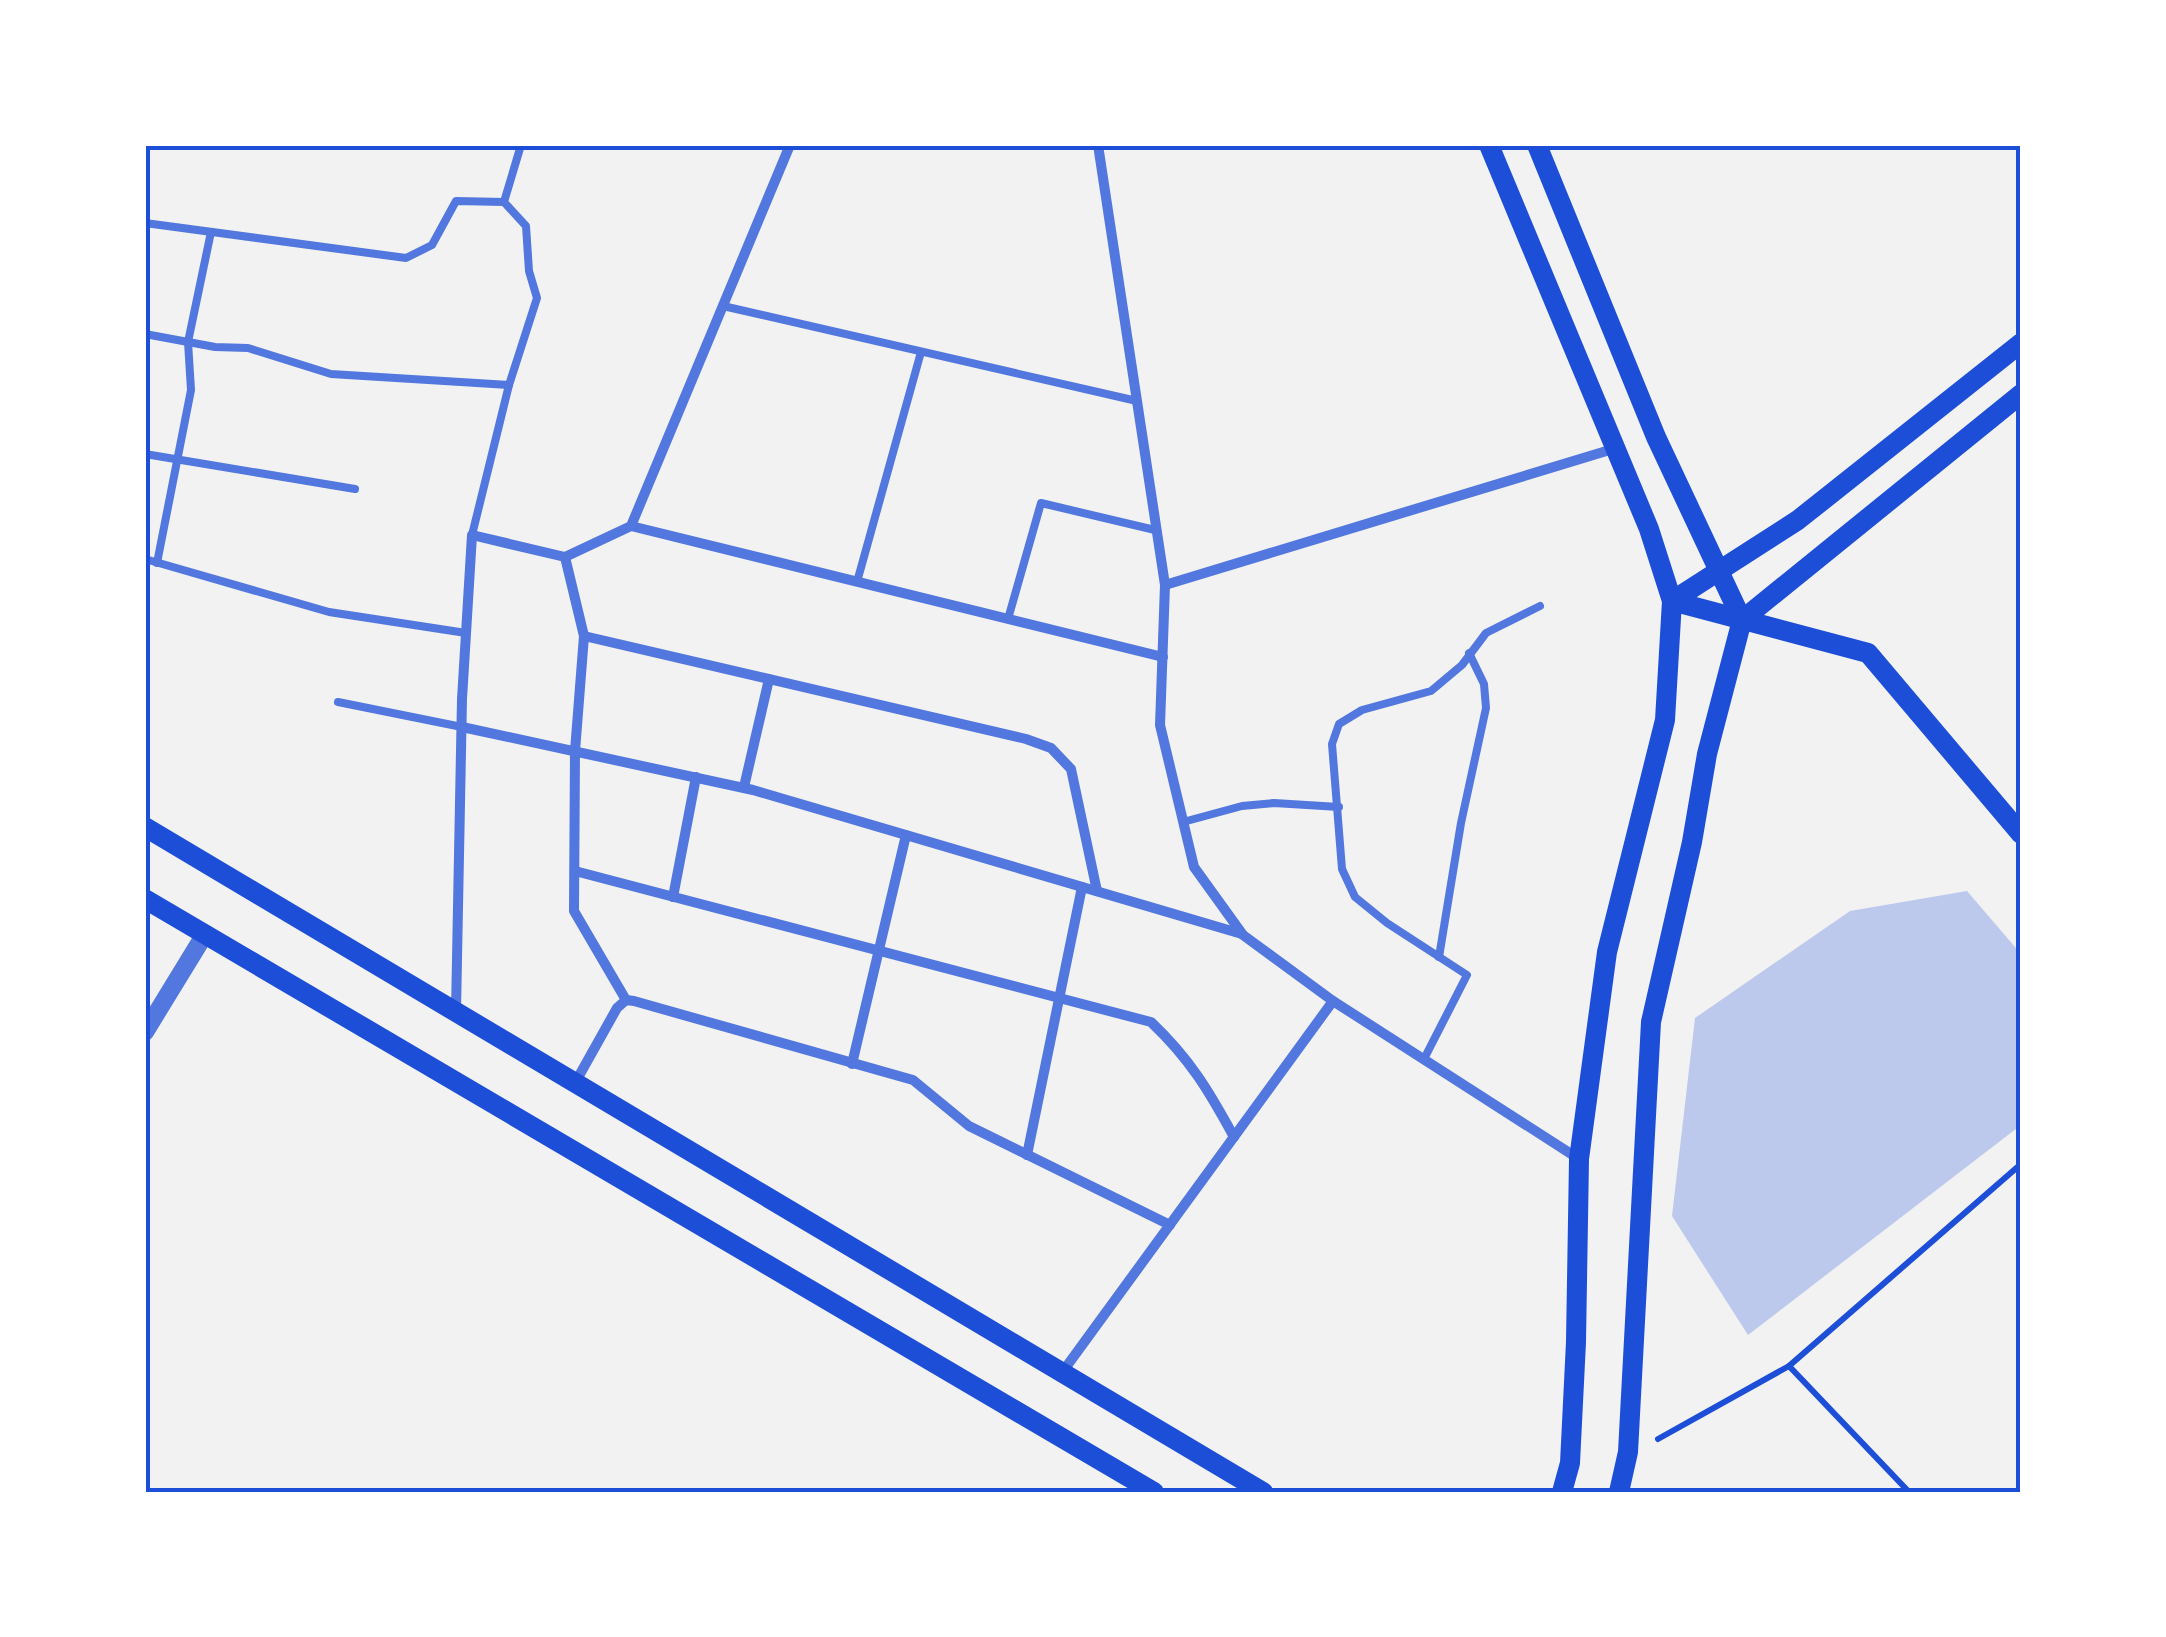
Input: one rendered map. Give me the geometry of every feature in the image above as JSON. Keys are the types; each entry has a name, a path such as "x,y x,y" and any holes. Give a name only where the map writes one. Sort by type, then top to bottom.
{"main road":[{"path":"1489,145 1649,529 1672,600 1665,720 1607,952 1579,1159 1570,1463 1562,1492"},
{"path":"1537,145 1656,437 1742,620"},
{"path":"1672,600 1798,520 2021,343"},
{"path":"1619,1492 1628,1452 1651,1022 1692,842 1706,754 1742,620 2021,394"},
{"path":"1672,600 1868,653 2021,834"},
{"path":"145,826 1263,1492"},
{"path":"145,899 1154,1492"}],"street":[{"path":"631,526 790,145"},
{"path":"1098,145 1165,586 1160,725 1194,867 1243,934 1333,1001 1579,1159"},
{"path":"1165,586 1613,450"},
{"path":"456,1012 462,728 472,535 565,557 631,526 1163,656"},
{"path":"565,557 584,636 575,751 574,911 626,1000 912,1080 970,1126 1170,1225"},
{"path":"584,636 1051,748 1070,769 1097,891"},
{"path":"744,788 769,679"},
{"path":"462,728 744,788 1243,934"},
{"path":"673,897 696,777"},
{"path":"852,1064 906,835"},
{"path":"575,871 1151,1022 1182,1051 1201,1077 1234,1138"},
{"path":"1027,1155 1082,887"},
{"path":"145,1032 205,934"},
{"path":"575,1083 617,1008 626,1000"},
{"path":"1061,1374 1333,1001"}],"lane":[{"path":"504,202 521,145"},
{"path":"145,223 406,258 432,245 456,201 504,202 526,226 529,271 538,298 508,385 472,535"},
{"path":"157,562 191,390 188,342 211,232"},
{"path":"723,306 1137,401"},
{"path":"145,334 248,348 331,374 508,385"},
{"path":"857,582 921,352"},
{"path":"145,454 355,489"},
{"path":"1008,619 1041,504 1155,530"},
{"path":"145,559 328,612 466,633"},
{"path":"1424,1059 1467,975 1355,897 1342,869 1332,744 1339,724 1362,710 1431,691 1462,665 1486,632 1540,606"},
{"path":"1439,957 1461,823 1486,708 1484,684 1469,653"},
{"path":"338,702 462,728"},
{"path":"1183,822 1242,806 1274,803 1339,807"}],"path":[{"path":"1628,1452 1788,1366 2021,1164"},
{"path":"1788,1366 1910,1492"}],"building":[{"path":"1967,891 2021,954 2021,1125 1748,1335 1672,1216 1695,1018 1850,911"}]}
